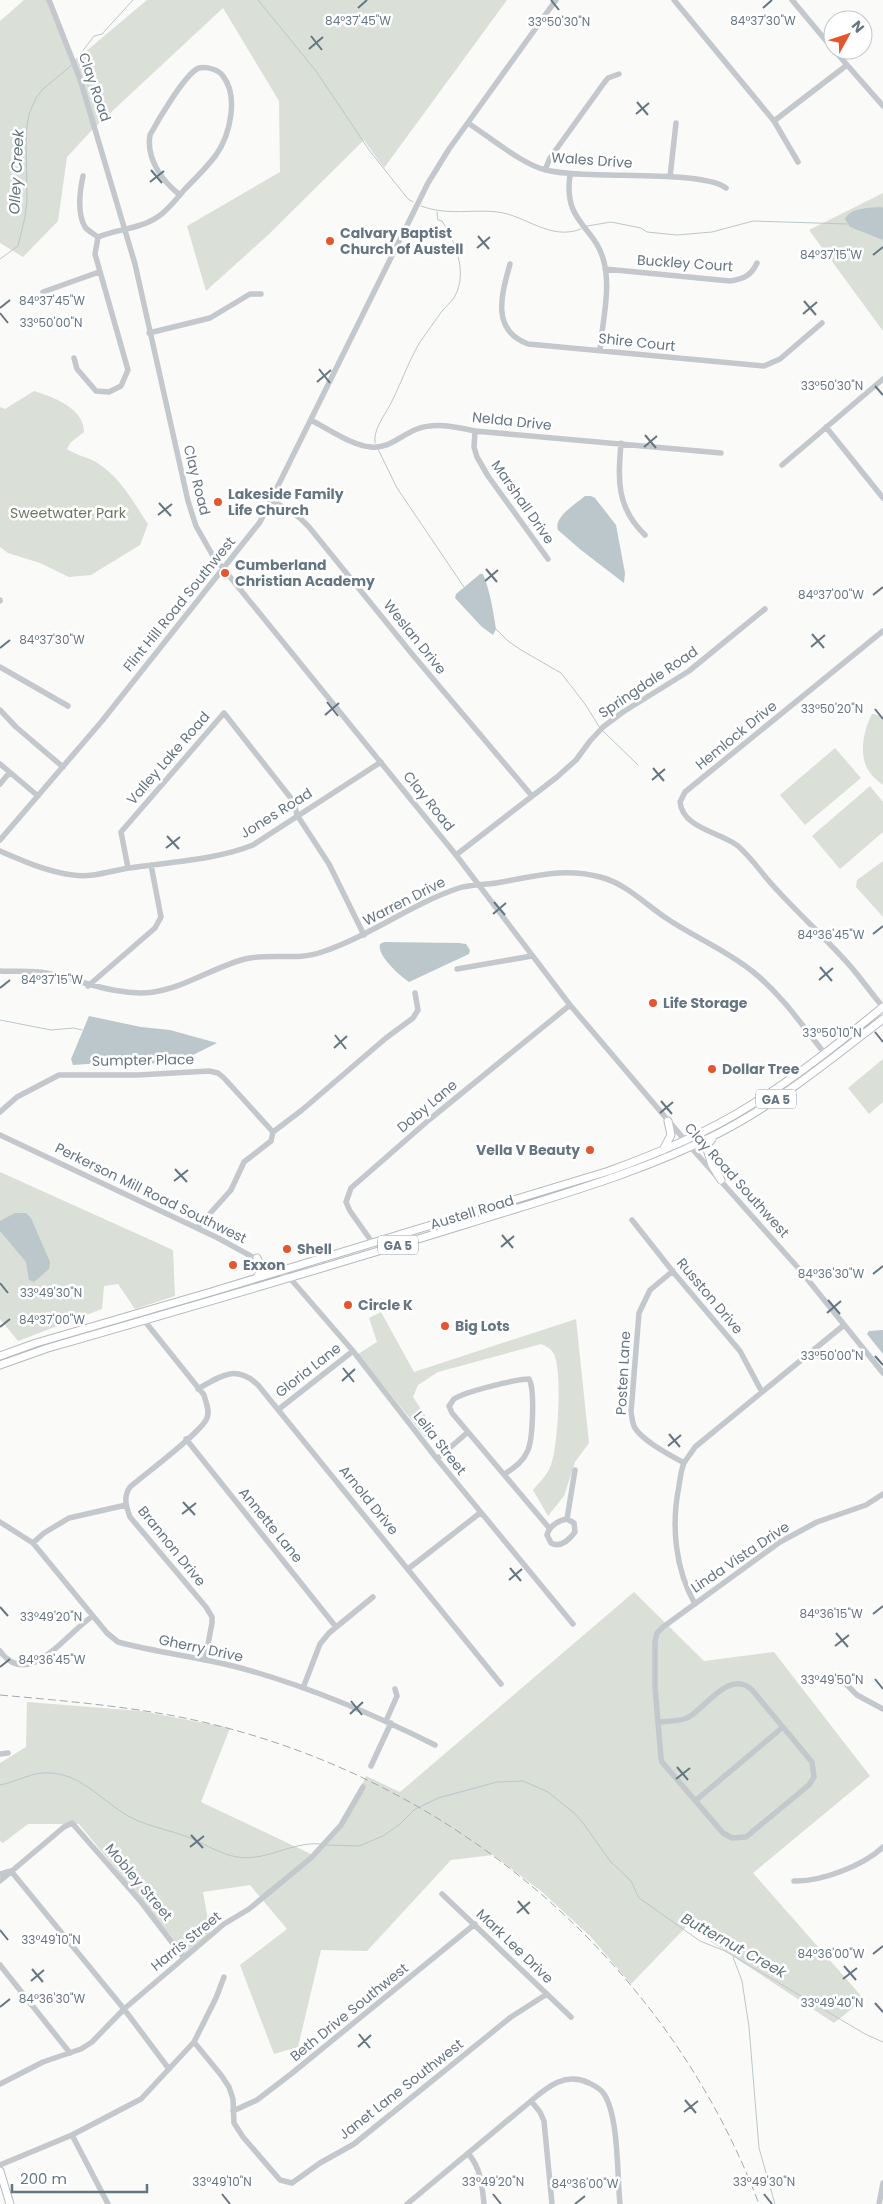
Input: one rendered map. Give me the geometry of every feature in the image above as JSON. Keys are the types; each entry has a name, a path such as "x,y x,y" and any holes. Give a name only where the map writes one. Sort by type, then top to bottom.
{"main road":[{"name":"Austell Road","path":"0,1356 36,1343 608,1170 663,1150 751,1106 825,1054 883,1007"},
{"name":"Austell Road","path":"0,1365 48,1348 600,1182 691,1147 714,1136 792,1090 883,1019"},
{"path":"663,1150 671,1135 668,1120"},
{"path":"714,1136 706,1146 706,1152 721,1180"},
{"path":"257,1258 262,1270 257,1277"},
{"path":"0,2171 10,2204"}],"street":[{"name":"Clay Road","path":"49,0 80,79 135,264 149,333 196,526 203,541 456,855 570,1004"},
{"name":"Flint Hill Road Southwest","path":"0,840 129,687 255,529 272,500 428,183 468,123 556,0"},
{"path":"674,0 774,122 798,162"},
{"path":"792,0 823,36"},
{"path":"843,60 883,106"},
{"path":"774,122 847,65"},
{"path":"98,237 139,226 159,216 180,195 222,145 231,117 232,97 230,84 221,73 209,68 199,68 189,76 150,135 149,143 159,175 180,195"},
{"path":"545,170 550,158 604,83 613,75 619,74"},
{"name":"Wales Drive","path":"468,123 521,158 545,170 570,174 670,177 713,181 726,188"},
{"path":"670,177 676,124"},
{"path":"570,174 569,192 572,208 597,246 607,280 600,351"},
{"path":"83,176 81,186 82,218 86,229 98,237"},
{"path":"74,358 78,369 96,391 109,392 121,386 128,370 99,272 95,254 98,237"},
{"name":"Shire Court","path":"510,264 504,288 502,316 517,339 528,344 764,366 780,359 822,323"},
{"name":"Buckley Court","path":"605,269 730,280 747,276 754,271 757,264"},
{"path":"43,292 99,272"},
{"path":"149,333 210,318 250,294 261,294"},
{"path":"782,465 883,379"},
{"name":"Nelda Drive","path":"311,420 356,444 372,447 382,447 418,428 447,426 721,453"},
{"path":"826,427 883,498"},
{"name":"Marshall Drive","path":"475,430 474,447 477,457 488,476 548,559"},
{"path":"622,443 618,480 623,504 645,535"},
{"name":"Weslan Drive","path":"272,500 300,518 309,528 532,796"},
{"name":"Springdale Road","path":"456,855 576,760 603,727 623,712 689,671 765,609"},
{"name":"Hemlock Drive","path":"883,631 685,792 681,798 680,805 682,812 690,820 718,836 735,843 743,850 782,896 843,957 883,1007"},
{"path":"0,667 68,706"},
{"path":"0,710 16,727 62,767"},
{"name":"Valley Lake Road","path":"128,868 121,832 224,713 294,802 297,814 329,864 364,935"},
{"name":"Jones Road","path":"0,851 29,863 73,876 89,876 128,868 234,852 253,845 297,814 381,762"},
{"path":"0,764 38,796"},
{"path":"0,784 9,773"},
{"path":"88,986 155,928 161,917 151,865"},
{"name":"Warren Drive","path":"0,971 46,973 88,986 137,993 155,992 244,959 258,956 305,957 322,952 364,935 425,901 462,886 564,872 603,878 618,884 667,919 751,970 784,1001 825,1054"},
{"path":"457,969 532,956"},
{"path":"197,1228 230,1190 244,1162 270,1141 273,1132 302,1110 386,1038 413,1018 418,1010 415,993"},
{"name":"Clay Road Southwest","path":"570,1004 691,1147 800,1270 883,1373"},
{"name":"Doby Lane","path":"372,1242 350,1211 346,1202 351,1188 430,1119 570,1004"},
{"name":"Sumpter Place","path":"0,1112 17,1097 59,1075 138,1075 209,1071 218,1073 224,1078 273,1132"},
{"name":"Perkerson Mill Road Southwest","path":"0,1135 197,1228 257,1258 289,1277"},
{"name":"Russton Drive","path":"632,1220 740,1351 762,1392"},
{"name":"Posten Lane","path":"673,1271 650,1290 639,1313 631,1412 633,1423 639,1432 665,1452 684,1463"},
{"name":"Lelia Street","path":"289,1277 353,1351 480,1513 573,1624"},
{"name":"Brannon Drive","path":"136,1313 144,1320 198,1389 208,1406 208,1416 200,1429 130,1486 126,1492 126,1505 130,1517 212,1617 205,1660"},
{"path":"684,1463 695,1447 844,1325"},
{"name":"Gloria Lane","path":"279,1409 353,1351"},
{"name":"Arnold Drive","path":"198,1389 224,1375 242,1374 258,1385 501,1684"},
{"path":"505,1474 523,1459 530,1445 534,1397 532,1384 529,1379 478,1390 455,1399 449,1406 452,1413 550,1529"},
{"path":"437,1459 468,1432"},
{"name":"Annette Lane","path":"186,1440 336,1627"},
{"name":"Linda Vista Drive","path":"684,1463 676,1500 675,1520 682,1575 695,1604 780,1542 817,1522 866,1505 883,1494"},
{"path":"566,1519 575,1470"},
{"path":"33,1542 69,1518 126,1505"},
{"path":"408,1569 480,1513"},
{"path":"566,1519 574,1523 573,1535 561,1544 554,1545 549,1541 547,1535 550,1529 566,1519"},
{"name":"Gherry Drive","path":"0,1522 33,1542 93,1616 118,1642 234,1666 303,1688 388,1722 435,1746"},
{"path":"303,1688 320,1644 336,1627 373,1597"},
{"path":"658,1722 690,1717 724,1688 740,1684 752,1690 812,1762 814,1777 809,1785 749,1836 736,1839 723,1833 662,1762 658,1722 655,1687 656,1636 659,1630 695,1604"},
{"path":"0,1651 13,1664 20,1666 37,1662 93,1616"},
{"path":"838,1676 861,1698 883,1709"},
{"path":"371,1766 397,1696 395,1689"},
{"path":"694,1801 783,1727"},
{"path":"0,1754 8,1753"},
{"name":"Harris Street","path":"0,2084 43,2062 70,2053 92,2042 124,2009 224,1924 256,1904 316,1853 341,1825 363,1787"},
{"name":"Mobley Street","path":"11,1872 64,1826 72,1823 144,1905 184,1958"},
{"path":"794,1881 809,1882 859,1864 883,1848"},
{"path":"0,1874 11,1872"},
{"path":"0,1882 11,1872"},
{"path":"11,1872 124,2009 169,2069"},
{"name":"Mark Lee Drive","path":"442,1894 570,2017"},
{"name":"Beth Drive Southwest","path":"233,2111 256,2100 291,2074 475,1924"},
{"path":"0,1965 70,2053"},
{"path":"0,2165 72,2135 141,2099 194,2042 216,1998 224,1977"},
{"name":"Janet Lane Southwest","path":"194,2042 221,2075 228,2087 233,2099 234,2124 243,2137 280,2180 292,2183 320,2163 354,2144 511,2017 547,1994"},
{"path":"407,2204 531,2101 559,2081 571,2079 584,2080 598,2087 610,2106 620,2204"},
{"path":"531,2101 540,2112 544,2121 552,2204"},
{"path":"72,2135 108,2204"},
{"path":"468,2153 481,2175 484,2204"},
{"path":"879,2204 883,2183"}],"green space":[{"path":"24,0 49,0 72,63 147,0 507,0 384,168 364,140 268,235 206,291 187,226 280,172 279,101 223,8 92,130 67,157 58,221 23,257 0,243 0,21"},
{"path":"883,193 883,331 809,230"},
{"name":"Sweetwater Park","path":"34,391 58,400 79,416 84,432 70,443 67,449 105,468 119,482 148,524 140,545 91,575 69,577 40,563 8,553 0,547 0,407 5,409"},
{"path":"872,714 883,716 883,785 868,771 863,755 865,733"},
{"path":"835,748 861,778 805,825 780,795"},
{"path":"870,786 883,802 883,832 840,869 812,836"},
{"path":"883,861 883,917 856,887 857,880"},
{"path":"883,1059 883,1102 869,1114 848,1088"},
{"path":"0,1172 173,1250 175,1296 135,1309 118,1284 104,1286 102,1309 18,1341 0,1319"},
{"path":"381,1312 414,1372 576,1319 589,1443 575,1462 564,1496 548,1516 533,1490 550,1468 556,1443 558,1379 557,1366 552,1351 541,1344 438,1372 418,1385 413,1397 434,1429 425,1437 358,1354 377,1342 369,1318"},
{"path":"634,1592 704,1661 774,1652 870,1776 753,1873 864,1999 834,2023 687,1926 631,1984 590,1936 541,1891 493,1855 451,1860 367,1951 321,1950 298,2047 274,2054 240,1965 287,1929 250,1885 203,1892 211,1937 185,1959 171,1936 79,1824 28,1824 3,1843 0,1841 0,1763 26,1747 27,1702 141,1711 230,1728 201,1802 315,1856 348,1812 366,1776 400,1792"}],"shaded area":[{"path":"883,208 883,240 850,227 845,219 856,210"},
{"path":"585,496 595,498 616,525 625,573 624,583 558,530 557,525 562,515"},
{"path":"480,574 483,574 491,601 496,629 493,635 482,627 455,598 456,594"},
{"path":"384,942 459,943 466,944 470,950 469,954 409,982 385,959 380,949 380,944"},
{"path":"89,1016 141,1027 170,1030 217,1043 185,1059 127,1067 115,1062 73,1065 71,1059"},
{"path":"15,1213 26,1213 31,1218 50,1262 49,1269 34,1282 29,1280 26,1262 0,1231 0,1221"},
{"path":"883,1330 883,1354 867,1334 869,1331"}],"waterway":[{"name":"Olley Creek","path":"76,60 94,36 102,34 133,0"},
{"path":"258,0 316,71 369,150 408,199 413,202"},
{"name":"Olley Creek","path":"0,259 18,246 25,217 27,201 26,133 29,114 36,98 43,89 72,65"},
{"path":"421,206 450,212 488,211 509,214 539,227 559,232 581,229"},
{"path":"375,443 377,428 420,342 442,311 454,298 459,286 460,267 458,257 447,229 442,221 438,220 437,212"},
{"path":"587,226 611,222 641,228 647,232 677,235 712,232 753,221 847,224"},
{"path":"378,449 397,488 464,587"},
{"path":"496,629 521,650 561,673 585,704 600,728"},
{"path":"603,731 638,765"},
{"path":"0,1020 51,1030 74,1028 82,1030"},
{"name":"Butternut Creek","path":"0,1785 31,1775 44,1773 63,1775 93,1790 130,1817 183,1835 232,1856 255,1857 299,1846 321,1844"},
{"name":"Butternut Creek","path":"327,1845 359,1846 383,1836 400,1824 414,1810 438,1798 497,1782 523,1781 548,1792 574,1813 610,1861 631,1881 639,1898 700,1941 725,1951 865,2034 883,2042"},
{"path":"733,1957 742,1981 749,2027 759,2148 775,2204"}],"railway":[{"path":"0,1695 86,1703 171,1715 227,1728 315,1757 399,1796 478,1845 550,1902 615,1967 672,2039 720,2119 759,2204"}],"place":[{"name":"Calvary Baptist Church of Austell","path":"330,241"},
{"name":"Lakeside Family Life Church","path":"218,502"},
{"name":"Cumberland Christian Academy","path":"225,573"},
{"name":"Life Storage","path":"653,1003"},
{"name":"Dollar Tree","path":"712,1069"},
{"name":"Vella V Beauty","path":"590,1150"},
{"name":"Shell","path":"287,1249"},
{"name":"Exxon","path":"233,1265"},
{"name":"Circle K","path":"348,1305"},
{"name":"Big Lots","path":"445,1326"}]}
